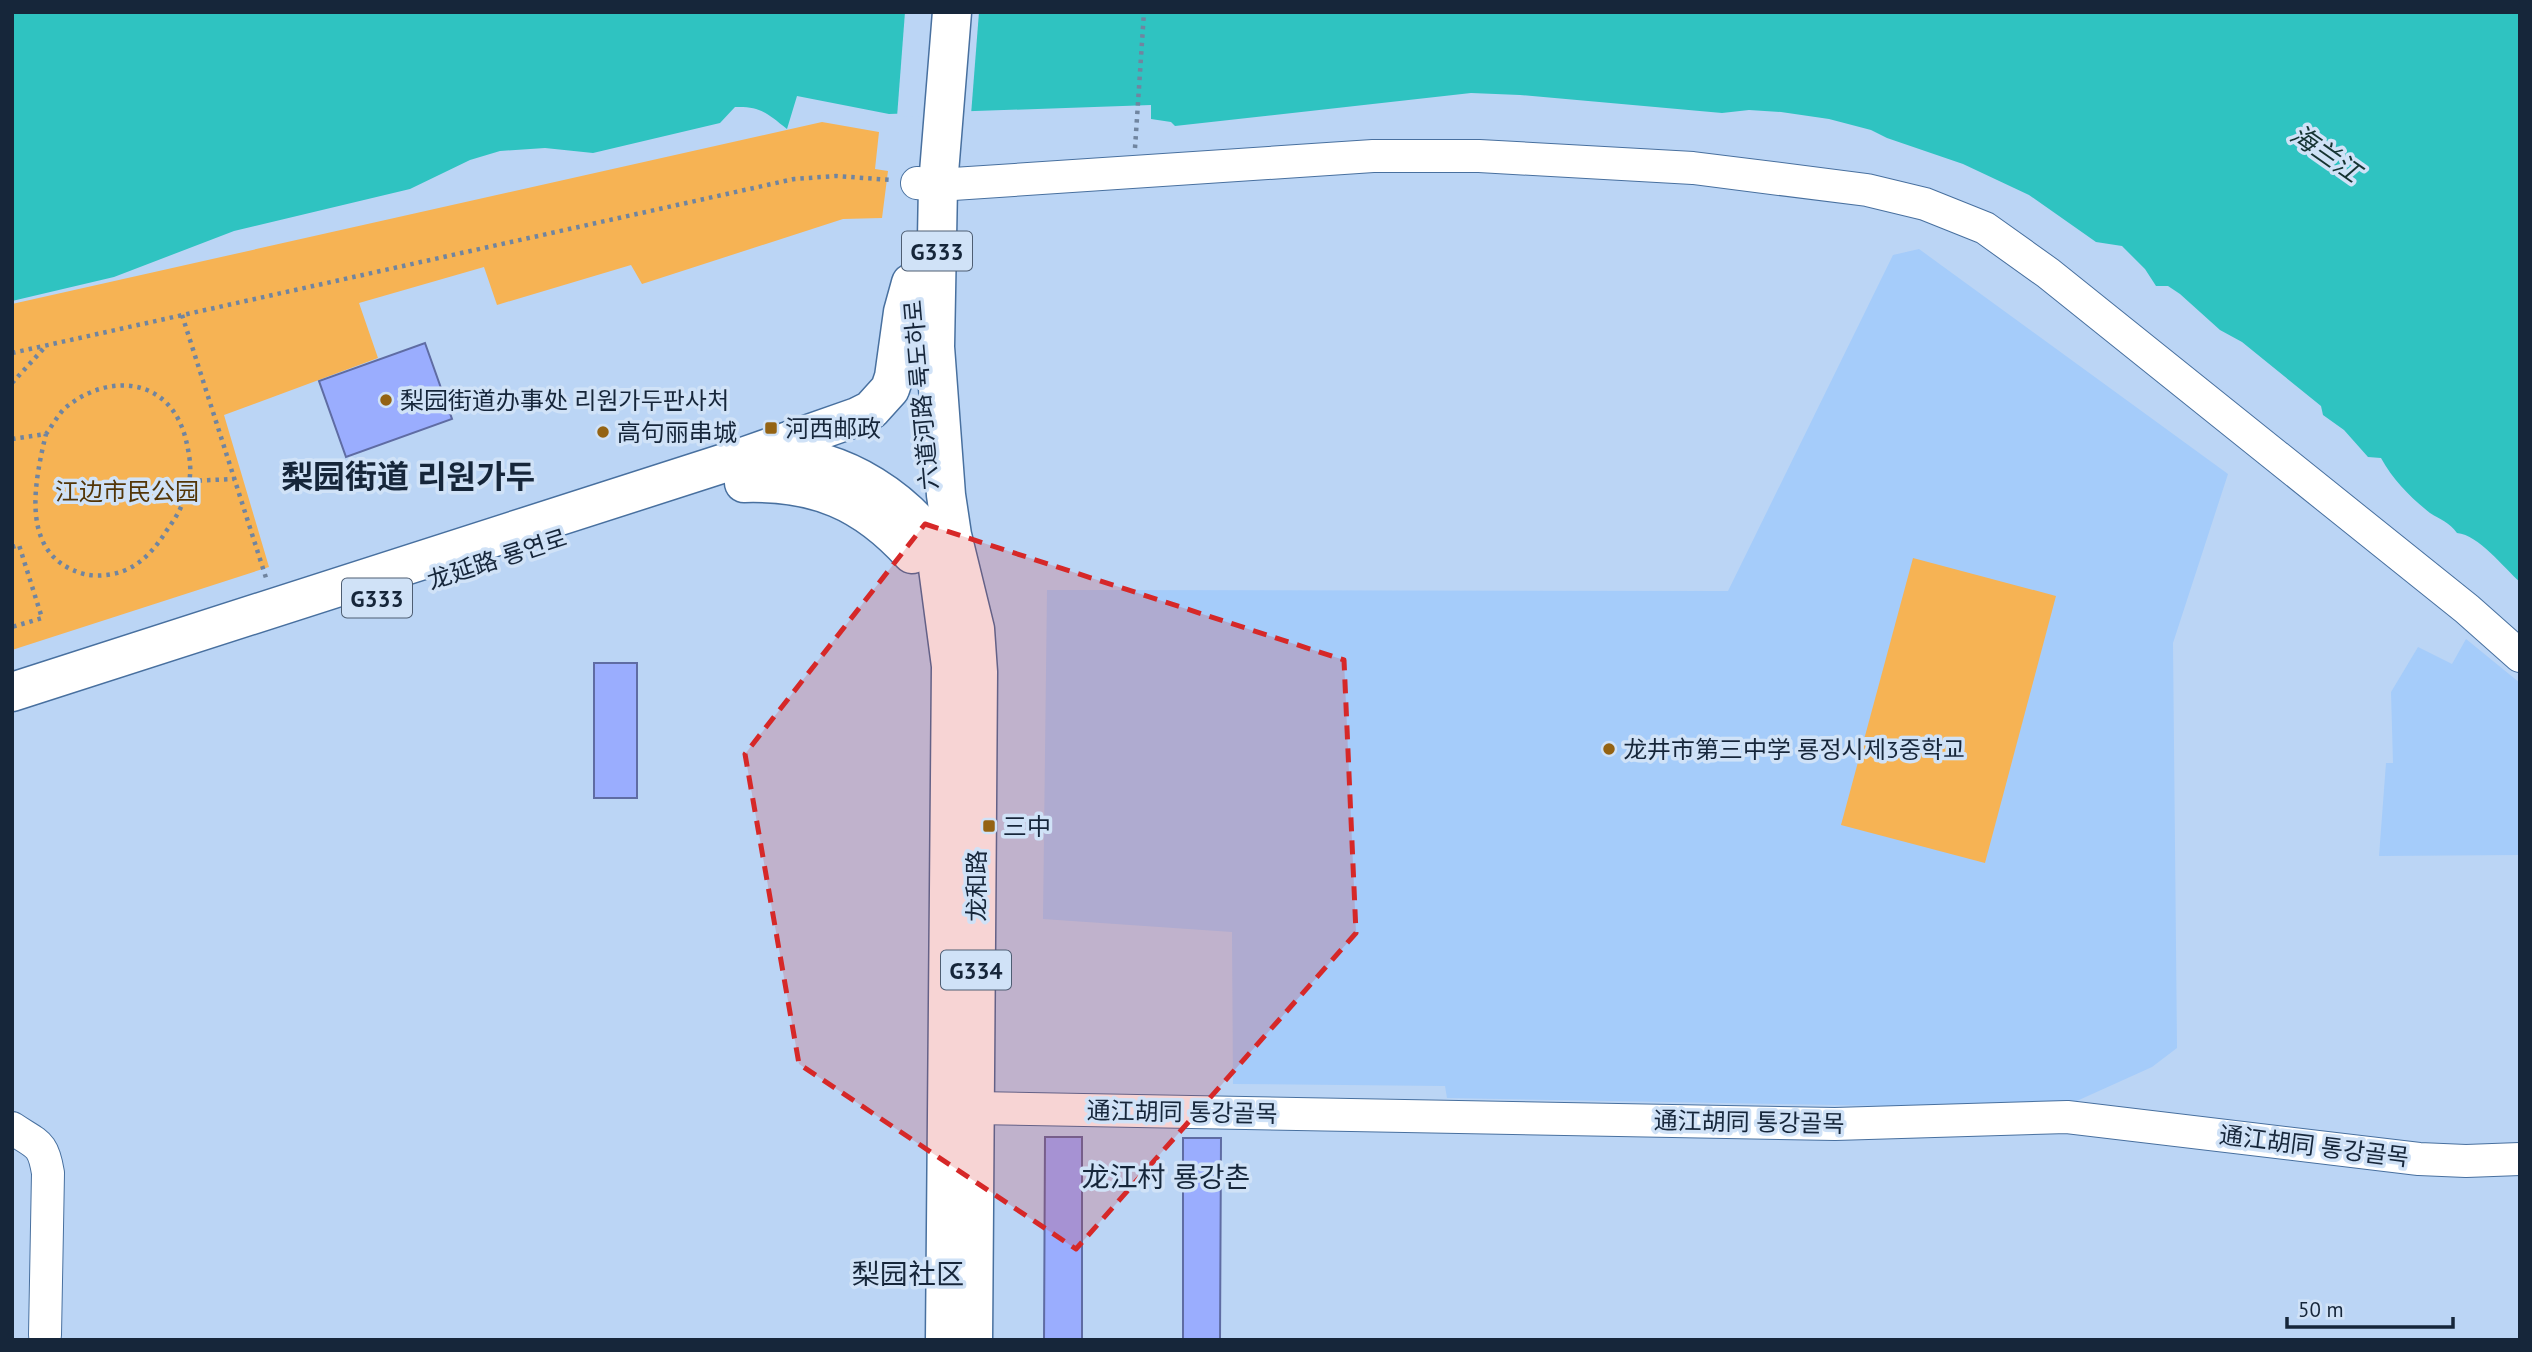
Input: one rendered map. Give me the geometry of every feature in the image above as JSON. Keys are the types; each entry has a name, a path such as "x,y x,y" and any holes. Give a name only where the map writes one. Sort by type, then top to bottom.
{"highway":[{"name":"六道河路 륙도하로","path":"930,12 928,169 935,347 956,605"},
{"name":"六道河路 륙도하로","path":"934,540 918,389 917,312 911,283 952,12"},
{"name":"龙延路 룡연로","path":"12,718 683,498 857,417 871,410 890,389 903,312 911,283"},
{"path":"814,460 889,419 918,389 935,347"},
{"name":"龙延路 룡연로","path":"12,692 276,607 742,471 767,456 814,460 848,472 887,495 934,540 956,605"},
{"name":"龙延路 룡연로","path":"742,471 824,492 863,511 894,536 921,564 933,583 956,605"},
{"name":"龙和路","path":"956,605 977,650 979,704 973,1340"},
{"name":"龙和路","path":"945,1340 951,666 956,605"}],"street":[{"path":"928,169 1134,174 1373,156 1479,156 1693,168 1867,190 1925,204 1985,228 2048,273 2467,609 2520,656"},
{"name":"通江胡同 통강골목","path":"975,1108 1835,1124 2067,1117 2419,1158 2466,1161 2520,1159"},
{"path":"12,1128 42,1149 48,1173 46,1335"}],"path":[{"path":"1134,174 1144,12"},
{"path":"12,353 794,179 928,169"},
{"path":"182,315 276,607"},
{"path":"12,383 47,345"},
{"path":"121,385 142,386 158,394 174,411 184,431 190,458 190,481 179,513 153,551 134,567 112,575 90,576 66,569 47,552 37,525 34,497 46,434 63,410 79,398 99,389 121,385"},
{"path":"12,439 46,434"},
{"path":"190,481 234,479"},
{"path":"12,547 19,545 42,618 12,627"}],"highlighted area":[{"path":"925,524 1344,660 1356,933 1076,1249 799,1064 745,754"}],"shaded area":[{"name":"龙井市第三中学 룡정시제3중학교","path":"1919,249 2228,474 2173,643 2177,1048 2152,1067 2059,1109 1447,1098 1445,1086 1233,1084 1232,932 1043,919 1047,590 1728,591 1893,255"},
{"path":"2466,639 2520,683 2520,855 2379,856 2386,763 2393,763 2391,692 2418,647 2452,664"}],"green space":[{"name":"江边市民公园","path":"822,122 879,132 875,169 888,171 882,218 843,219 642,284 631,265 497,305 484,267 359,303 378,358 224,415 269,567 12,650 12,304"},
{"path":"1913,558 2056,596 1985,863 1841,825"}],"water":[{"name":"海兰江","path":"12,12 2520,12 2520,582 2482,545 2457,533 2416,501 2397,481 2381,458 2368,457 2344,430 2323,415 2321,406 2242,342 2220,330 2180,294 2168,286 2156,286 2145,269 2122,246 2096,242 2029,195 1963,164 1871,130 1829,119 1781,112 1749,110 1722,113 1471,93 1175,126 1171,122 1151,119 1151,105 889,114 797,96 787,129 764,112 735,107 720,123 593,153 545,148 500,151 470,160 410,189 234,231 114,277 12,301"}],"pier":[{"path":"905,12 979,12 971,115 897,117"}],"building":[{"name":"梨园街道办事处 리원가두판사처","path":"425,343 452,419 346,457 319,381"},
{"path":"594,663 637,663 637,798 594,798"},
{"path":"1045,1137 1082,1137 1082,1340 1044,1340"},
{"path":"1183,1138 1221,1138 1220,1340 1183,1340"}],"place":[{"name":"梨园街道办事处 리원가두판사처","path":"386,400"},
{"name":"河西邮政","path":"771,428"},
{"name":"高句丽串城","path":"603,432"},
{"name":"龙井市第三中学 룡정시제3중학교","path":"1609,749"},
{"name":"三中","path":"989,826"}],"district":[{"name":"梨园街道 리원가두","path":"408,476"},
{"name":"龙江村 룡강촌","path":"1166,1176"},
{"name":"梨园社区","path":"908,1273"}]}
